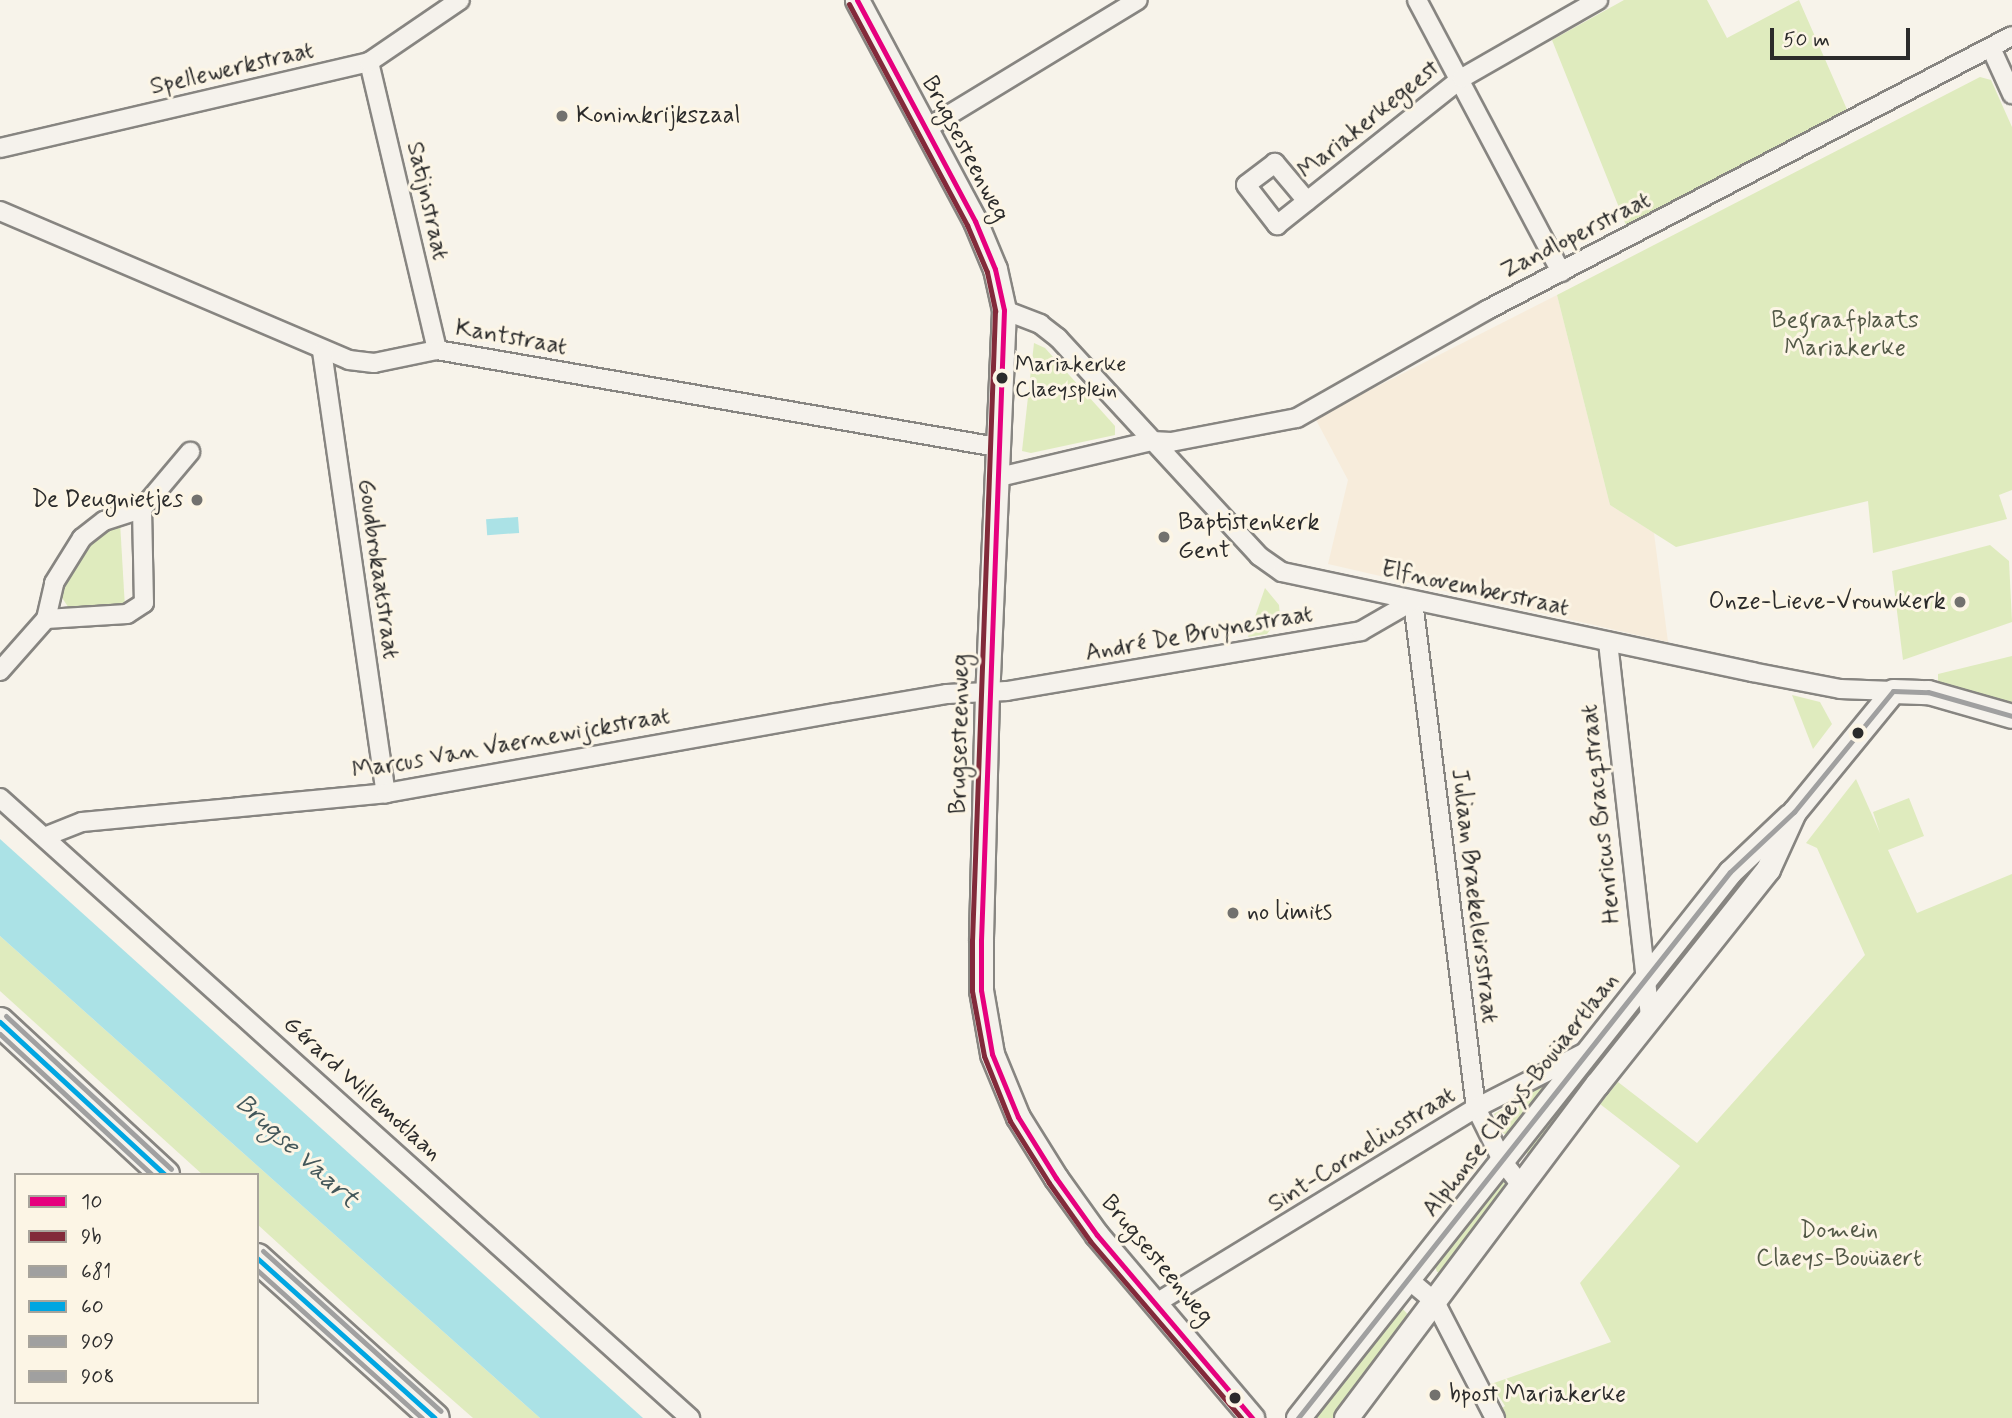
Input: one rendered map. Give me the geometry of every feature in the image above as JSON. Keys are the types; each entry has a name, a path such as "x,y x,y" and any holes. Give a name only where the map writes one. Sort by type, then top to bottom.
{"main road":[{"path":"0,1023 163,1173"},
{"path":"259,1260 435,1418"}],"street":[{"name":"Spellewerkstraat","path":"0,148 369,62 460,0"},
{"name":"Brugsesteenweg","path":"857,0 924,130 975,220 995,269 1004,310 987,692 981,990 992,1054 1018,1117 1056,1178 1097,1235 1158,1302 1252,1418"},
{"path":"924,130 1138,0"},
{"path":"1417,0 1461,78 1562,272"},
{"name":"Mariakerkegeest","path":"1307,201 1461,78 1598,0"},
{"name":"Zandloperstraat","path":"995,478 1152,441 1171,442 1297,418 1562,272 2012,36"},
{"path":"1991,48 2012,94"},
{"name":"Satijnstraat","path":"369,62 437,351"},
{"name":"Kantstraat","path":"0,211 349,360 374,363 437,351 996,447"},
{"name":"Elfnovemberstraat","path":"1004,310 1040,324 1058,338 1259,556 1282,572 1840,689 1893,691"},
{"name":"Goudbrokaatstraat","path":"323,351 386,793"},
{"path":"0,671 46,619 54,583 82,538 104,521 142,509 190,452"},
{"path":"46,619 127,614 144,603 142,509"},
{"name":"André De Bruynestraat","path":"987,692 1361,631 1413,601"},
{"name":"Juliaan Braekeleirsstraat","path":"1413,601 1476,1108 1503,1162 1521,1185"},
{"name":"Henricus Bracqstraat","path":"1608,642 1650,1019"},
{"path":"1893,691 1928,692 2012,716"},
{"name":"Alphonse Claeys-Bouüaertlaan","path":"1298,1418 1595,1047 1730,872 1794,812 1893,691"},
{"name":"Marcus Van Vaernewijckstraat","path":"44,837 82,822 386,793 835,713 987,692"},
{"name":"Gérard Willemotlaan","path":"0,798 690,1418"},
{"name":"Alphonse Claeys-Bouüaertlaan","path":"1346,1418 1521,1185 1768,869 1794,812"},
{"name":"Sint-Corneliusstraat","path":"1158,1302 1476,1108 1595,1047"},
{"path":"1409,1280 1435,1302 1495,1418"}],"shaded area":[{"path":"1557,295 1610,505 1654,533 1668,642 1328,564 1348,480 1315,418"}],"green space":[{"path":"1624,0 1707,0 1727,38 1799,0 1849,114 1626,225 1552,40"},
{"name":"Begraafplaats Mariakerke","path":"1980,77 1991,80 2012,127 2012,490 1999,495 2007,519 1873,553 1868,501 1676,547 1610,505 1557,295"},
{"path":"1034,343 1045,348 1115,426 1115,435 1031,453 1022,451"},
{"path":"120,522 125,608 71,611 58,592 86,544"},
{"path":"1990,545 2009,561 2012,622 1903,660 1892,571"},
{"path":"1265,588 1279,605 1280,616 1267,634 1248,637"},
{"path":"2012,656 2012,703 1938,683 1938,674"},
{"path":"1792,695 1820,702 1832,724 1813,749"},
{"name":"Domein Claeys-Bouüaert","path":"1856,779 1880,833 1873,812 1909,798 1924,836 1888,850 1917,913 2012,874 2012,1418 1489,1418 1505,1406 1491,1384 1611,1342 1580,1283 1680,1166 1600,1104 1618,1082 1697,1143 1865,955 1817,848 1806,843"},
{"path":"1770,849 1663,987 1659,984 1657,981 1739,875"},
{"path":"0,936 540,1418 473,1418 259,1226 259,1173 201,1173 0,991"},
{"path":"1631,1022 1533,1157 1528,1156 1525,1148 1623,1023"},
{"path":"1541,1085 1545,1089 1508,1136 1503,1133 1494,1114"},
{"path":"1499,1181 1508,1183 1508,1188 1443,1273 1437,1272 1434,1263"},
{"path":"1402,1308 1411,1318 1337,1418 1314,1418"}],"water":[{"path":"518,517 519,533 487,535 486,519"},
{"name":"Brugse Vaart","path":"0,839 643,1418 540,1418 0,936"}],"transit line":[{"name":"10","path":"857,0 975,221 995,269 1004,310 981,940 981,990 992,1054 1018,1117 1056,1178 1097,1235 1252,1418"},
{"name":"9b","path":"849,4 967,225 987,272 995,311 972,940 972,991 984,1056 1010,1121 1090,1241 1241,1418"},
{"name":"681","path":"1893,691 1928,692 2012,716"},
{"name":"681","path":"1298,1418 1730,872 1794,812 1893,691"},
{"name":"908","path":"6,1016 171,1169"},
{"name":"60","path":"0,1022 163,1173"},
{"name":"909","path":"0,1034 150,1173"},
{"name":"908","path":"263,1251 441,1411"},
{"name":"60","path":"259,1260 435,1418"},
{"name":"909","path":"259,1272 422,1418"}],"place":[{"name":"Koninkrijkszaal","path":"562,116"},
{"name":"Mariakerke Claeysplein","path":"1002,378"},
{"name":"De Deugnietjes","path":"197,500"},
{"name":"Baptistenkerk Gent","path":"1164,537"},
{"name":"Onze-Lieve-Vrouwkerk","path":"1960,602"},
{"name":"no limits","path":"1233,913"},
{"name":"bpost Mariakerke","path":"1435,1395"}]}
